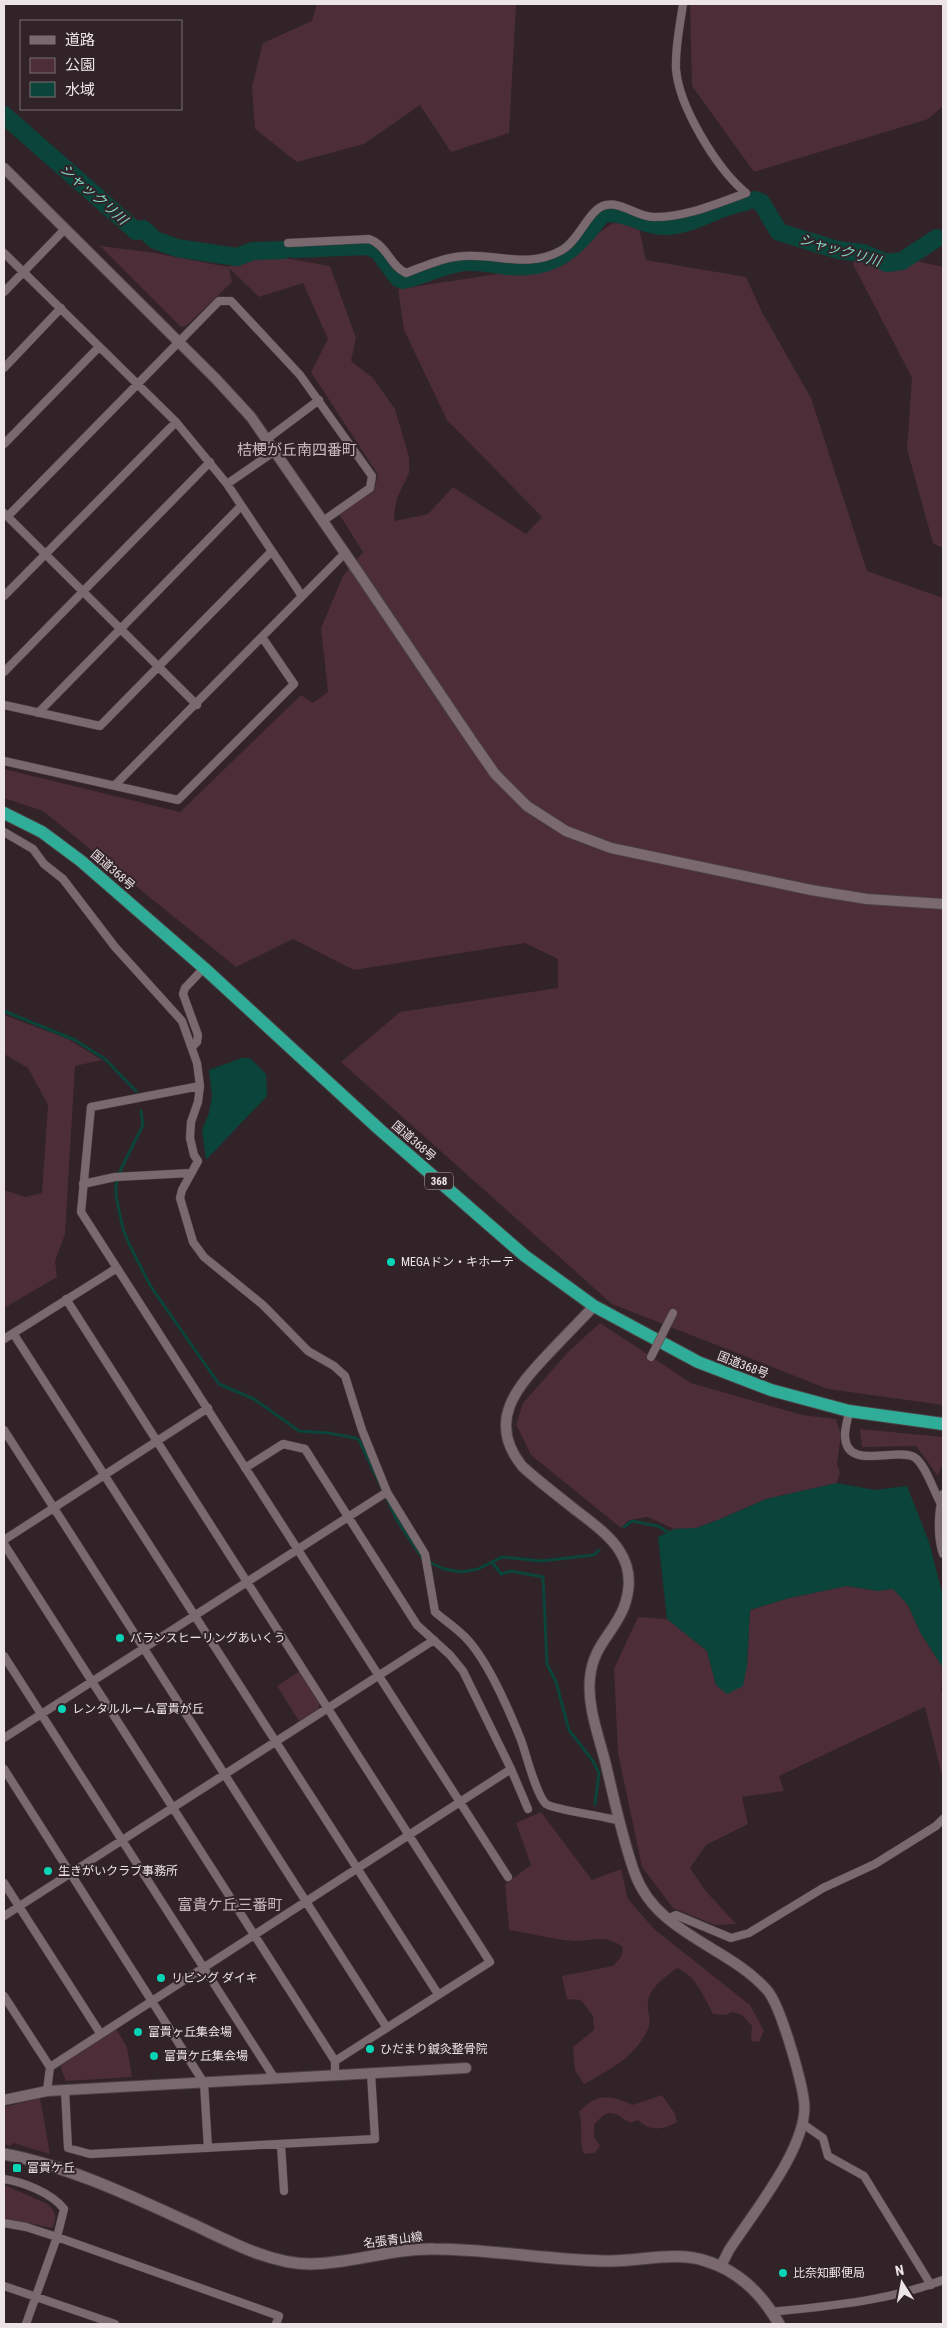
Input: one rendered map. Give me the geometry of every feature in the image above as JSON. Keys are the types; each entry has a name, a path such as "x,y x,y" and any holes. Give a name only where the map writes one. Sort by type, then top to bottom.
{"highway":[{"name":"国道368号","path":"4,813 23,821 61,844 204,968 379,1129 511,1244 594,1306 698,1362 771,1390 849,1412 943,1424"}],"main road":[{"name":"名張青山線","path":"4,2154 27,2158 96,2183 261,2254 296,2263 326,2263 434,2249 611,2261 694,2258 721,2266 742,2279 772,2312 778,2324"}],"street":[{"path":"288,242 369,239 378,243 400,270 406,272 439,260 458,256 523,261 539,259 563,250 579,235 594,212 606,205 620,206 652,218 690,213 746,194 724,172 687,110 676,70 683,4"},
{"path":"4,168 216,379 267,439 495,774 527,806 560,828 611,848 811,890 867,899 943,904"},
{"path":"4,292 65,229"},
{"path":"4,253 176,422 227,484 302,596"},
{"path":"197,705 6,514 219,301 231,301 290,362 372,476 370,488 323,521"},
{"path":"4,368 61,308"},
{"path":"4,444 99,347"},
{"path":"267,439 319,400"},
{"path":"5,592 176,422"},
{"path":"227,484 275,451"},
{"path":"4,672 210,462"},
{"path":"38,713 241,506"},
{"path":"4,706 100,726 271,552"},
{"path":"115,785 197,705 345,553"},
{"path":"4,761 178,800 294,684 262,637"},
{"path":"4,659 10,665"},
{"path":"4,832 34,850 44,864 63,879 115,947 182,1021 192,1047 200,1086 198,1102 191,1122 190,1138 194,1155 198,1162 190,1172 180,1198 190,1237 197,1249 263,1305 308,1351 342,1372 348,1381 362,1430 387,1492 401,1518 425,1554 434,1612 464,1636 484,1665 521,1740 539,1792 545,1803 559,1808 620,1821"},
{"path":"192,1047 197,1042 198,1035 183,994 185,988 204,968"},
{"path":"200,1086 91,1107 81,1212 508,1877"},
{"path":"83,1184 115,1177 190,1172"},
{"path":"4,1340 117,1268"},
{"path":"66,1299 490,1962 335,2061"},
{"path":"594,1306 516,1391 509,1407 506,1431 510,1446 522,1466 606,1534 615,1543 627,1568 629,1579 626,1599 618,1618 607,1633 594,1660 589,1690 620,1821 640,1886 667,1919 752,1975 776,2002 804,2102 803,2124 791,2154 721,2266"},
{"path":"651,1357 674,1314"},
{"path":"13,1333 438,1994"},
{"path":"4,1540 208,1408"},
{"path":"849,1412 845,1435 847,1444 854,1452 868,1457 900,1454 913,1456 923,1467 941,1504"},
{"path":"4,1430 387,2028"},
{"path":"245,1468 283,1444 305,1449 417,1625 450,1655 463,1671 511,1769 528,1809"},
{"path":"4,1738 387,1492"},
{"path":"943,1494 940,1540 943,1554"},
{"path":"4,1544 335,2061 335,2075"},
{"path":"4,1916 434,1640"},
{"path":"4,1656 275,2078"},
{"path":"4,1769 204,2082 208,2148"},
{"path":"50,2067 511,1769"},
{"path":"667,1919 676,1915 731,1938 749,1933 823,1888 875,1864 936,1826 943,1819"},
{"path":"4,1883 100,2033"},
{"path":"4,1996 50,2067 47,2092"},
{"path":"4,2100 65,2090 466,2068"},
{"path":"65,2090 68,2148 90,2154 281,2145 375,2139 371,2073"},
{"path":"803,2124 823,2138 828,2156 864,2176 931,2285"},
{"path":"281,2145 284,2191"},
{"path":"4,2179 15,2180 64,2209 64,2216 26,2324"},
{"path":"4,2223 57,2237 279,2316 276,2324"},
{"path":"772,2312 833,2306 881,2298 943,2280"},
{"path":"4,2286 115,2324"}],"green space":[{"path":"317,4 516,4 509,133 451,152 420,105 364,144 297,162 255,129 252,87 263,43 312,21"},
{"path":"690,4 943,4 943,106 928,119 754,172 692,86"},
{"path":"613,223 638,224 646,260 746,277 762,312 811,398 867,571 943,598 943,1405 828,1389 612,1304 341,1062 400,1012 558,988 558,959 525,943 354,970 293,939 236,967 43,811 4,798 4,769 180,812 301,695 313,703 328,692 321,628 343,576 363,552 339,514 374,491 378,475 311,372 328,339 303,283 259,297 229,268 232,282 186,326 181,327 100,246 155,253 228,267 262,254 330,266 356,338 351,361 373,378 395,409 409,457 409,473 397,498 394,514 395,521 428,514 453,487 526,534 542,517 447,420 404,330 398,289 552,266"},
{"path":"860,248 943,267 943,548 933,543 907,449 912,378 853,264"},
{"path":"4,1015 68,1039 102,1060 75,1066 65,1234 55,1261 57,1277 4,1308 4,1190 25,1197 42,1193 48,1105 28,1068 4,1054"},
{"path":"600,1323 691,1383 802,1415 836,1419 841,1434 837,1464 840,1473 837,1483 766,1499 696,1528 674,1529 648,1517 629,1520 621,1528 531,1455 516,1424 523,1403 570,1350"},
{"path":"860,1429 943,1437 943,1462 938,1476 916,1446 862,1447"},
{"path":"847,1586 878,1591 893,1588 908,1605 920,1632 943,1668 941,1690 943,1696 943,1779 925,1707 779,1776 784,1791 742,1797 748,1824 706,1845 690,1868 705,1890 736,1924 715,1925 673,1908 642,1867 618,1753 614,1669 638,1617 667,1619 707,1651 716,1685 747,1665 750,1610 789,1598"},
{"path":"300,1671 320,1703 318,1709 299,1721 277,1686"},
{"path":"541,1812 592,1880 621,1869 628,1899 654,1929 750,2005 764,2031 759,2042 751,2041 752,2026 742,2015 732,2012 726,2015 713,2014 703,1994 694,1982 677,1968 653,1989 648,2001 650,2024 645,2036 638,2045 622,2061 584,2084 575,2070 573,2047 594,2030 593,2016 581,2000 567,1999 562,1976 613,1966 621,1957 623,1947 605,1939 575,1941 509,1930 505,1884 531,1865 516,1823"},
{"path":"116,2029 127,2047 132,2077 66,2081 60,2066"},
{"path":"662,2095 675,2114 677,2122 667,2127 652,2128 638,2120 630,2123 615,2114 607,2114 594,2125 594,2137 600,2146 595,2153 584,2154 581,2144 579,2112 591,2101 610,2097 632,2105"},
{"path":"40,2098 50,2154 13,2143 10,2146 4,2144 4,2107"},
{"path":"4,2185 48,2204 55,2216 52,2228 4,2218"}],"water":[{"path":"242,1058 250,1058 266,1074 267,1096 206,1160 202,1130 209,1113 212,1096 209,1070"},
{"path":"837,1483 875,1490 907,1486 929,1542 943,1596 943,1668 920,1632 908,1605 893,1589 878,1591 847,1586 789,1598 750,1610 747,1665 743,1686 727,1694 716,1685 707,1651 667,1619 658,1537 674,1529 696,1528 766,1499"}],"waterway":[{"name":"シャックリ川","path":"4,115 136,231 143,229 155,240 177,248 237,257 253,251 284,250"},
{"name":"シャックリ川","path":"755,200 761,202 779,232 838,250 863,253 887,263 902,261 937,238"},
{"name":"シャックリ川","path":"294,249 368,246 378,251 398,278 403,280 457,263 481,262 507,266 524,266 538,265 551,261 562,255 583,238 602,214 618,214 663,226 684,223 745,202"},
{"path":"4,1011 75,1040 105,1059 136,1091"},
{"path":"141,1111 143,1125 121,1169 116,1185 116,1196 123,1229 150,1285 219,1384 254,1399 299,1431 328,1433 359,1440 397,1520 423,1559 444,1569 462,1572 478,1569 502,1557 541,1561 594,1555 599,1550"},
{"path":"624,1527 632,1521 658,1526 669,1533"},
{"path":"492,1562 501,1574 511,1571 543,1577 547,1664 556,1682 569,1730 593,1761 599,1773 595,1804"}],"place":[{"name":"MEGAドン・キホーテ","path":"391,1262"},
{"name":"バランスヒーリングあいくう","path":"120,1638"},
{"name":"レンタルルーム富貴が丘","path":"62,1709"},
{"name":"生きがいクラブ事務所","path":"48,1871"},
{"name":"リビング ダイキ","path":"161,1978"},
{"name":"富貴ヶ丘集会場","path":"138,2032"},
{"name":"ひだまり鍼灸整骨院","path":"370,2049"},
{"name":"富貴ケ丘集会場","path":"154,2056"},
{"name":"富貴ケ丘","path":"17,2168"},
{"name":"比奈知郵便局","path":"783,2273"}],"district":[{"name":"桔梗が丘南四番町","path":"297,450"},
{"name":"富貴ケ丘三番町","path":"230,1905"}]}
